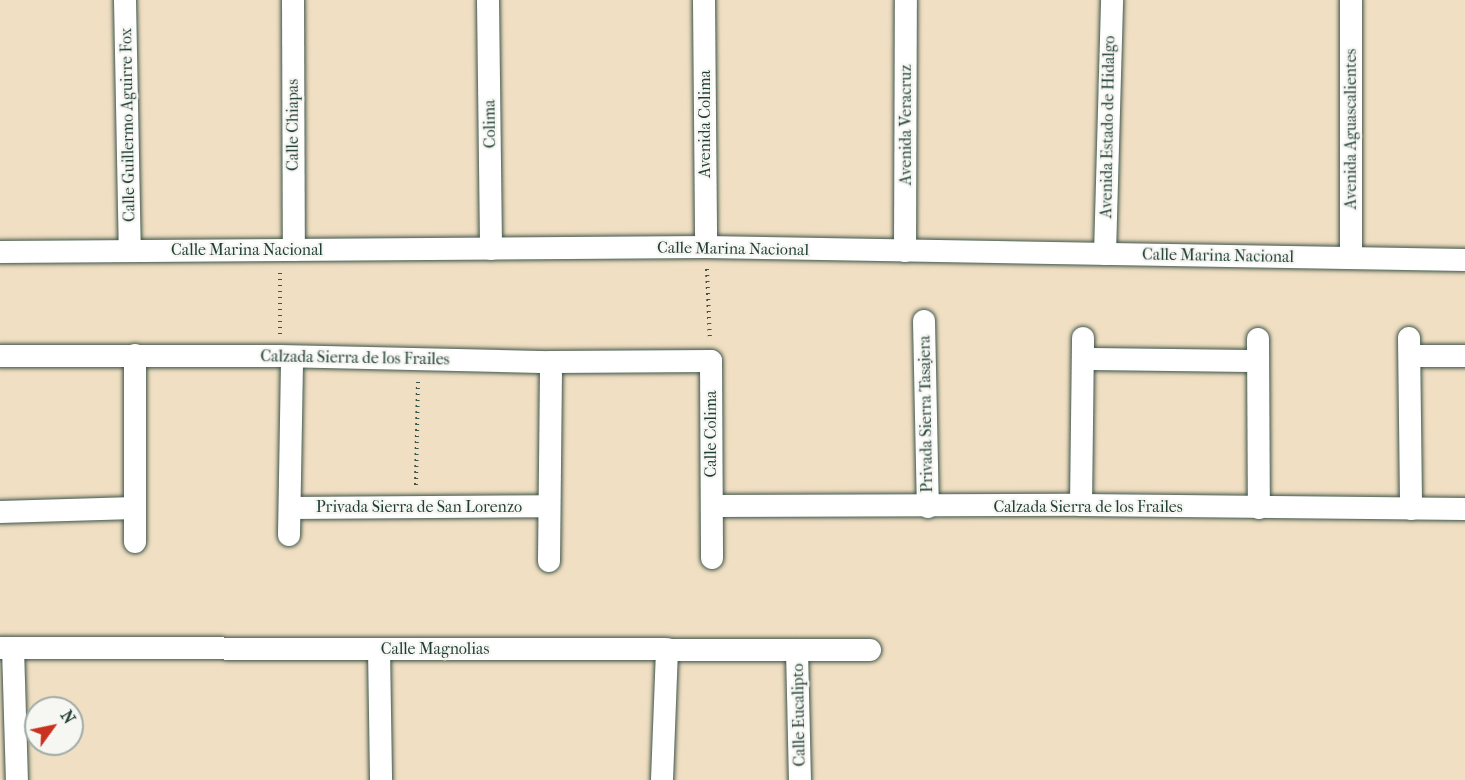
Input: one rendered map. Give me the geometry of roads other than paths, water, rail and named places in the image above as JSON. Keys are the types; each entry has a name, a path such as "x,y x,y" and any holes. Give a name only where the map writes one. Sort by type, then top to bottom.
{"street":[{"name":"Calle Guillermo Aguirre Fox","path":"125,0 130,250"},
{"name":"Calle Chiapas","path":"287,250 293,0"},
{"name":"Colima","path":"488,0 492,249"},
{"name":"Avenida Colima","path":"704,0 706,247"},
{"name":"Avenida Veracruz","path":"905,251 906,0"},
{"name":"Avenida Estado de Hidalgo","path":"1105,254 1112,0"},
{"name":"Avenida Aguascalientes","path":"1351,258 1352,0"},
{"name":"Calle Marina Nacional","path":"0,252 706,247 1465,260"},
{"name":"Privada Sierra Tasajera","path":"924,321 928,507"},
{"path":"1411,509 1410,347 1465,356"},
{"path":"1081,505 1084,348 1258,350 1259,508"},
{"path":"135,355 135,542"},
{"name":"Calzada Sierra de los Frailes","path":"0,356 286,356 551,362 711,362"},
{"path":"286,356 290,535"},
{"path":"549,561 551,362"},
{"name":"Calle Colima","path":"711,362 712,558"},
{"name":"Calzada Sierra de los Frailes","path":"712,506 1081,505 1465,509"},
{"name":"Privada Sierra de San Lorenzo","path":"290,508 549,506"},
{"path":"0,512 135,508"},
{"path":"6,648 17,780"},
{"name":"Calle Magnolias","path":"6,648 870,650"},
{"path":"379,649 381,780"},
{"path":"662,780 667,649"},
{"name":"Calle Eucalipto","path":"797,650 800,780"}]}
